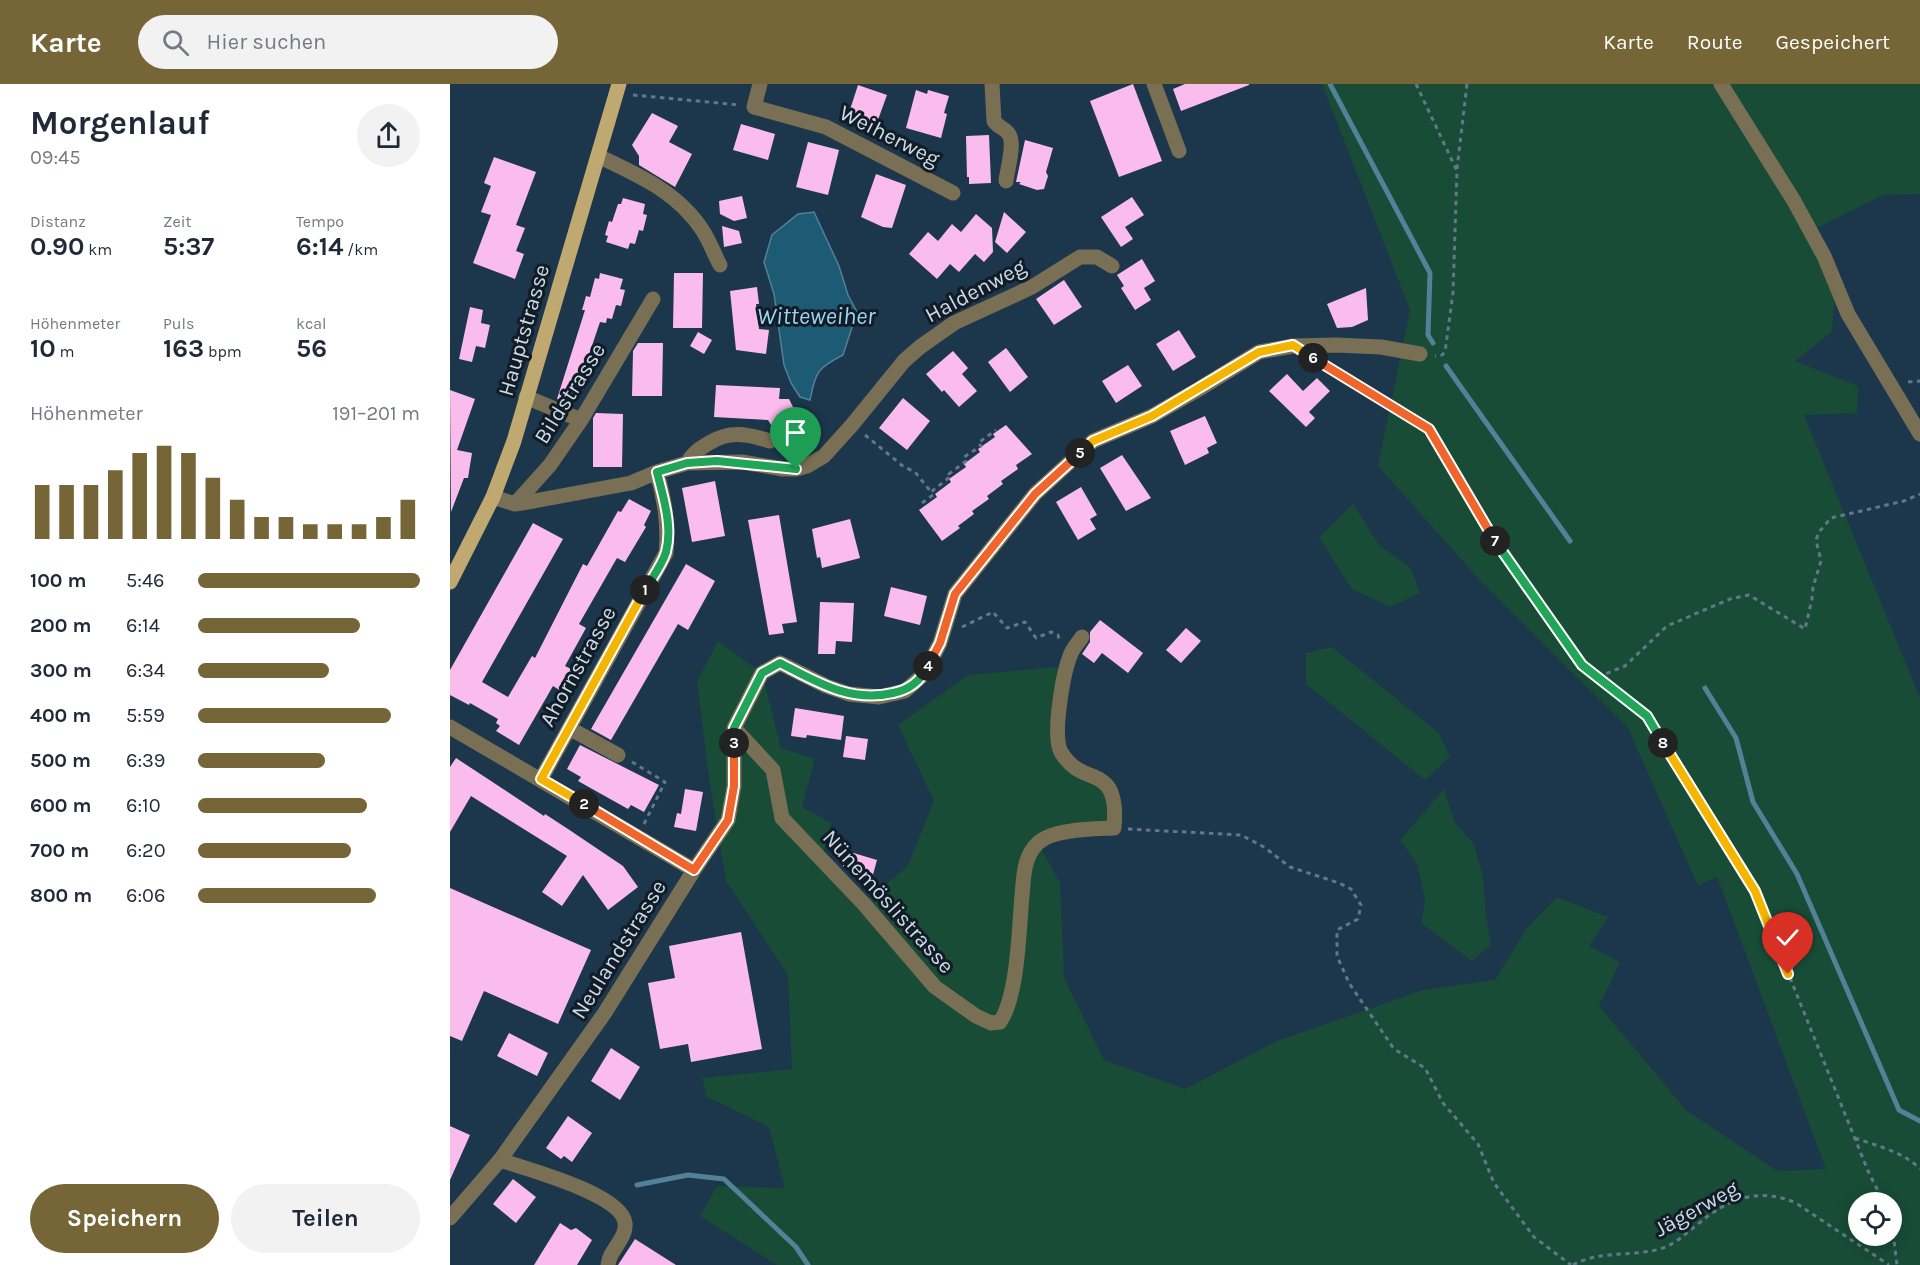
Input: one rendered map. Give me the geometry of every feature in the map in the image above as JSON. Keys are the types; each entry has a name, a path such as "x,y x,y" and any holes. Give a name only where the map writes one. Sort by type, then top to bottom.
{"main road":[{"name":"Hauptstrasse","path":"450,582 493,497 514,441 598,156 623,89"}],"street":[{"path":"754,107 760,84"},
{"path":"992,84 994,121 996,125 1010,134 1011,139 1012,146 1006,181"},
{"path":"1154,84 1179,151"},
{"path":"1721,84 1794,201 1824,256 1848,314 1920,434"},
{"name":"Weiherweg","path":"754,107 826,126 953,193"},
{"path":"598,156 660,186 703,231 720,265"},
{"name":"Haldenweg","path":"687,463 742,462 796,469 807,466 824,456 904,361 954,323 1024,291 1080,257 1097,257 1112,266"},
{"name":"Bildstrasse","path":"515,504 550,465 581,420 654,299"},
{"path":"694,870 728,820 734,786 734,728 762,673 780,663 826,686 849,694 879,697 905,691 924,674 940,643 955,594 1035,494 1093,441 1152,416 1259,352 1293,345 1360,346 1420,354"},
{"path":"526,398 581,420"},
{"path":"493,497 515,504 631,483 687,463 693,453 724,435 748,434 770,441"},
{"name":"Ahornstrasse","path":"541,779 666,553 668,530 665,503 657,472"},
{"path":"1079,642 1070,654 1060,699 1058,731 1060,751 1071,764 1107,784 1114,798 1114,828"},
{"name":"Neulandstrasse","path":"450,727 694,870 604,1014 500,1160 450,1218"},
{"path":"569,728 623,757"},
{"name":"Nünemöslistrasse","path":"734,728 773,770 782,818 863,903 935,987 976,1016 991,1023 1000,1022 1007,1011 1015,967 1025,862 1038,843 1053,835 1114,828"},
{"path":"500,1160 594,1193 621,1211 625,1223 623,1234 608,1259 608,1265"}],"path":[{"path":"1416,84 1457,171"},
{"path":"1420,354 1438,356 1445,352 1453,293 1457,171 1467,84"},
{"path":"623,89 754,107"},
{"path":"1293,345 1429,429 1491,535 1582,665 1647,716 1755,891 1878,1192"},
{"path":"931,492 966,461 964,458 981,446 978,443 996,430"},
{"path":"870,440 904,468 915,472 933,495 922,503"},
{"path":"1598,677 1625,666 1667,627 1730,599 1749,595 1805,629 1813,587 1821,561 1816,540 1819,532 1831,518 1904,501 1920,494"},
{"path":"940,643 958,629 993,612 1007,628 1025,622 1036,638 1051,632 1058,635 1059,642 1068,638 1079,642"},
{"path":"623,757 665,782 638,836"},
{"path":"1114,828 1241,835 1264,847 1290,867 1339,883 1351,890 1361,905 1358,919 1337,930 1336,956 1348,983 1394,1049 1425,1068 1443,1103 1478,1144 1494,1183 1534,1237 1572,1265"},
{"path":"1855,1138 1887,1149 1914,1162 1920,1169"},
{"name":"Jägerweg","path":"1572,1265 1593,1256 1659,1249 1682,1239 1699,1223 1731,1203 1747,1196 1763,1194 1780,1196 1796,1203 1889,1265"},
{"path":"1895,1246 1897,1265"}],"green space":[{"path":"1322,84 1920,84 1920,194 1883,195 1805,234 1836,273 1832,332 1795,361 1858,386 1857,413 1804,415 1920,698 1920,1265 777,1265 700,1216 717,1186 785,1188 769,1127 707,1097 702,1078 792,1069 788,975 726,881 709,778 697,681 718,641 762,673 781,748 815,759 802,807 831,823 822,859 863,903 907,867 934,801 898,725 968,675 1067,666 1060,751 1107,784 1114,828 1038,843 1060,883 1064,977 1104,1060 1185,1089 1277,1041 1423,990 1495,980 1527,928 1557,897 1608,917 1589,946 1620,962 1599,1006 1687,1111 1777,1171 1826,1169 1717,877 1698,886 1628,728 1484,585 1378,466 1410,310"},
{"path":"1353,504 1379,545 1411,568 1420,593 1390,607 1352,589 1319,538"},
{"path":"1332,647 1439,733 1450,757 1425,780 1306,684 1306,653"},
{"path":"1444,789 1455,823 1474,844 1483,876 1491,945 1472,961 1421,923 1425,900 1417,864 1400,840"}],"water":[{"name":"Witteweiher","path":"814,212 857,312 843,355 819,372 810,400 800,397 784,365 774,294 764,262 772,235 798,214"}],"building":[{"path":"1133,84 1162,161 1119,177 1090,101"},
{"path":"1185,84 1249,85 1181,111 1173,89"},
{"path":"858,85 887,95 875,128 847,119"},
{"path":"916,90 927,94 928,90 949,96 941,138 906,128"},
{"path":"652,113 678,126 669,142 692,154 675,187 639,165 639,156 632,145"},
{"path":"741,124 775,134 768,160 733,150"},
{"path":"989,135 991,183 969,184 966,136"},
{"path":"1025,140 1053,148 1044,189 1037,190 1016,182"},
{"path":"808,142 839,150 828,195 796,187"},
{"path":"494,157 536,172 516,225 525,228 516,251 524,254 515,279 473,263 491,215 481,212 491,186 484,183"},
{"path":"876,174 906,185 892,228 883,227 861,217"},
{"path":"742,196 747,218 734,221 720,214 719,201"},
{"path":"1132,197 1144,215 1125,227 1133,239 1121,247 1101,217"},
{"path":"623,198 645,204 643,214 647,215 643,231 639,230 635,244 630,243 628,249 606,242 608,236 605,235 609,221 612,222 618,204 621,204"},
{"path":"1004,212 1026,232 1007,253 995,242"},
{"path":"976,214 992,228 993,252 984,262 975,254 959,272 950,264 937,279 909,254 928,232 938,241 952,224 961,232"},
{"path":"722,226 739,231 742,243 724,247"},
{"path":"1142,259 1155,281 1144,288 1151,300 1135,310 1121,288 1124,286 1117,275"},
{"path":"600,273 623,279 620,289 625,290 621,306 616,305 612,319 607,318 606,323 600,322 572,405 557,399 585,310 582,310 586,296 590,297 595,278 599,279"},
{"path":"674,273 703,273 702,328 673,328"},
{"path":"1064,280 1082,307 1054,325 1036,299"},
{"path":"757,287 759,304 756,304 759,329 769,330 766,354 736,350 730,291"},
{"path":"1366,288 1368,320 1352,327 1337,328 1327,304"},
{"path":"470,307 483,310 481,323 490,325 485,348 476,346 472,362 459,359"},
{"path":"1179,330 1196,357 1173,371 1156,344"},
{"path":"698,332 712,340 704,354 690,346"},
{"path":"638,343 663,343 662,396 632,396 633,351"},
{"path":"1006,348 1028,377 1010,392 988,362"},
{"path":"953,351 968,368 962,374 977,391 959,407 926,374"},
{"path":"1128,365 1142,386 1116,403 1102,381"},
{"path":"1287,374 1303,391 1317,378 1330,391 1309,412 1315,418 1306,427 1269,391"},
{"path":"716,385 780,388 779,399 789,399 806,433 781,446 768,420 714,417"},
{"path":"450,390 475,399 457,450 472,453 468,478 464,478 451,512"},
{"path":"903,398 930,421 907,450 879,428"},
{"path":"596,413 623,414 622,467 593,467 593,418"},
{"path":"1205,416 1217,443 1207,448 1209,453 1185,465 1170,431"},
{"path":"1006,425 1032,454 1016,465 1018,469 1001,481 1003,484 987,496 989,499 972,511 974,514 958,526 960,528 942,541 919,510 937,497 935,494 951,482 949,479 966,467 964,464 980,452 978,449 995,437 993,434"},
{"path":"1122,455 1151,498 1126,511 1100,468"},
{"path":"715,481 725,536 692,542 682,488"},
{"path":"1081,487 1097,515 1090,519 1096,529 1078,540 1056,502"},
{"path":"629,499 651,511 644,525 646,527 625,562 617,558 579,624 586,628 565,666 573,670 561,691 553,686 519,745 496,731 500,726 496,723 498,719 450,695 450,670 533,523 563,539 482,682 508,697 532,656 535,658 583,564 587,566 618,511 621,512"},
{"path":"779,515 797,622 782,624 784,633 769,635 748,520"},
{"path":"850,519 860,558 822,568 820,557 817,558 812,529"},
{"path":"686,564 715,581 688,630 678,624 611,740 591,729"},
{"path":"891,587 927,596 920,625 884,616"},
{"path":"820,602 854,603 852,642 836,641 835,654 818,654"},
{"path":"1100,620 1143,653 1128,673 1102,653 1094,663 1082,654 1090,642 1090,632"},
{"path":"1186,628 1201,641 1181,663 1166,650"},
{"path":"795,708 844,716 841,740 807,735 806,738 791,736"},
{"path":"846,736 868,739 865,760 843,757"},
{"path":"580,745 659,785 644,812 631,805 628,809 578,781 581,777 567,769"},
{"path":"456,758 623,866 638,887 608,910 583,875 562,906 542,892 567,856 471,796 450,832 450,767"},
{"path":"685,789 703,792 696,831 674,827 677,813 681,814"},
{"path":"847,851 877,860 871,882 856,878 858,871 843,866"},
{"path":"450,888 591,950 558,1024 484,991 462,1041 450,1036"},
{"path":"741,932 762,1049 691,1062 688,1044 660,1049 648,983 675,978 669,946"},
{"path":"509,1033 548,1053 537,1076 497,1056"},
{"path":"611,1048 640,1067 620,1100 591,1081"},
{"path":"568,1116 592,1133 572,1162 564,1156 561,1159 546,1148"},
{"path":"450,1126 470,1135 450,1180"},
{"path":"513,1179 536,1197 516,1223 493,1204"},
{"path":"560,1223 571,1230 576,1228 592,1240 577,1265 534,1265"},
{"path":"635,1239 676,1265 618,1265"}],"waterway":[{"path":"1330,84 1430,273 1428,335 1433,343"},
{"path":"1446,366 1570,541"},
{"path":"1705,688 1736,738 1753,802 1797,874 1899,1110 1920,1121"},
{"path":"637,1185 688,1175 724,1179 796,1247 808,1265"}],"route":[{"path":"796,469 717,461 687,463 657,472 665,503 668,530 666,553 541,779 694,870 728,820 734,786 734,728 762,673 780,663 826,686 849,694 879,697 905,691 924,674 940,643 955,594 1035,494 1093,441 1152,416 1259,352 1293,345 1429,429 1491,535 1582,665 1647,716 1755,891 1788,974"}]}
